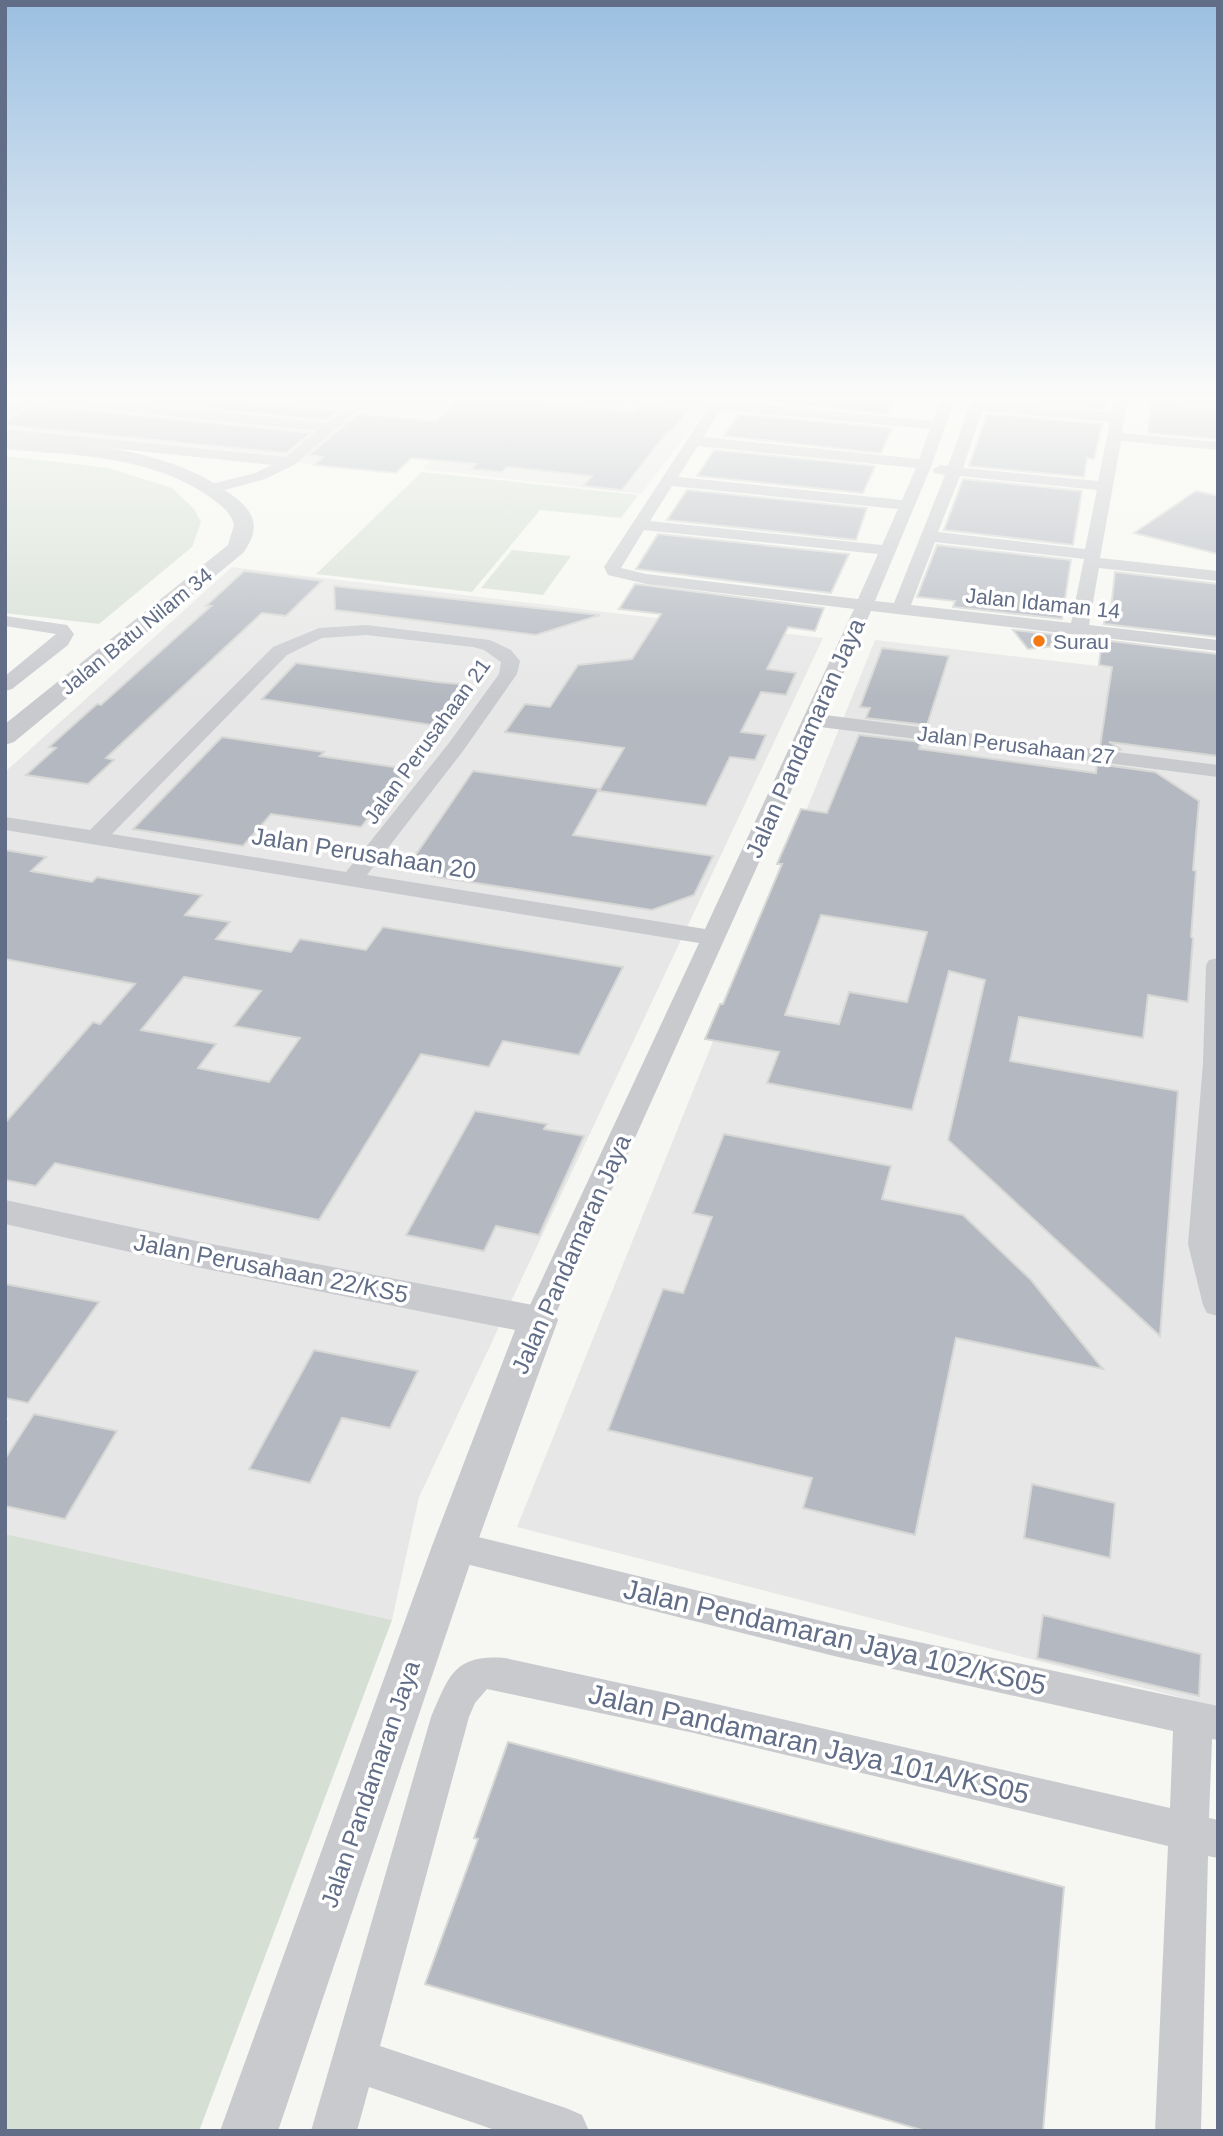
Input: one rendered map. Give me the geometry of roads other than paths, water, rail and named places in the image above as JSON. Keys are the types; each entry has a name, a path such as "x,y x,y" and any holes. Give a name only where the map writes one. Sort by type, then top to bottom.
{"street":[{"name":"Jalan Batu Nilam 34","path":"8,711 198,559 219,532 218,517 210,499"},
{"name":"Jalan Batu Nilam 34","path":"8,711 98,661 236,549 245,536 244,521 239,512 212,499"},
{"path":"658,499 612,567 614,571 646,579 863,606"},
{"path":"844,499 906,505"},
{"name":"Jalan Pandamaran Jaya","path":"248,2131 454,1546 538,1320 814,720 909,499"},
{"name":"Jalan Pandamaran Jaya","path":"900,610 943,499"},
{"path":"1079,630 1103,499"},
{"path":"641,525 887,550"},
{"path":"927,536 1218,576"},
{"name":"Jalan Idaman 14","path":"863,606 1218,646"},
{"path":"5,621 61,629 65,634 8,711"},
{"name":"Jalan Perusahaan 21","path":"97,836 280,651 296,641 319,633 366,629 473,642 504,654 511,662 508,674 456,747 354,878"},
{"path":"8,711 46,697 78,671 98,661"},
{"name":"Jalan Perusahaan 27","path":"814,720 1218,771"},
{"name":"Jalan Perusahaan 20","path":"5,823 714,938"},
{"path":"1218,965 1216,1063 1203,1244 1218,1305"},
{"name":"Jalan Perusahaan 22/KS5","path":"5,1212 201,1255 538,1320"},
{"name":"Jalan Pendamaran Jaya 102/KS05","path":"454,1546 834,1640 1205,1720"},
{"name":"Jalan Pandamaran Jaya 101A/KS05","path":"356,2060 450,1717 461,1692 471,1680 483,1673 505,1675 694,1716 1203,1835"},
{"path":"1178,2131 1203,1835 1205,1720"},
{"path":"334,2131 356,2060 566,2131"}],"place":[{"name":"Surau","path":"1039,641"}]}
